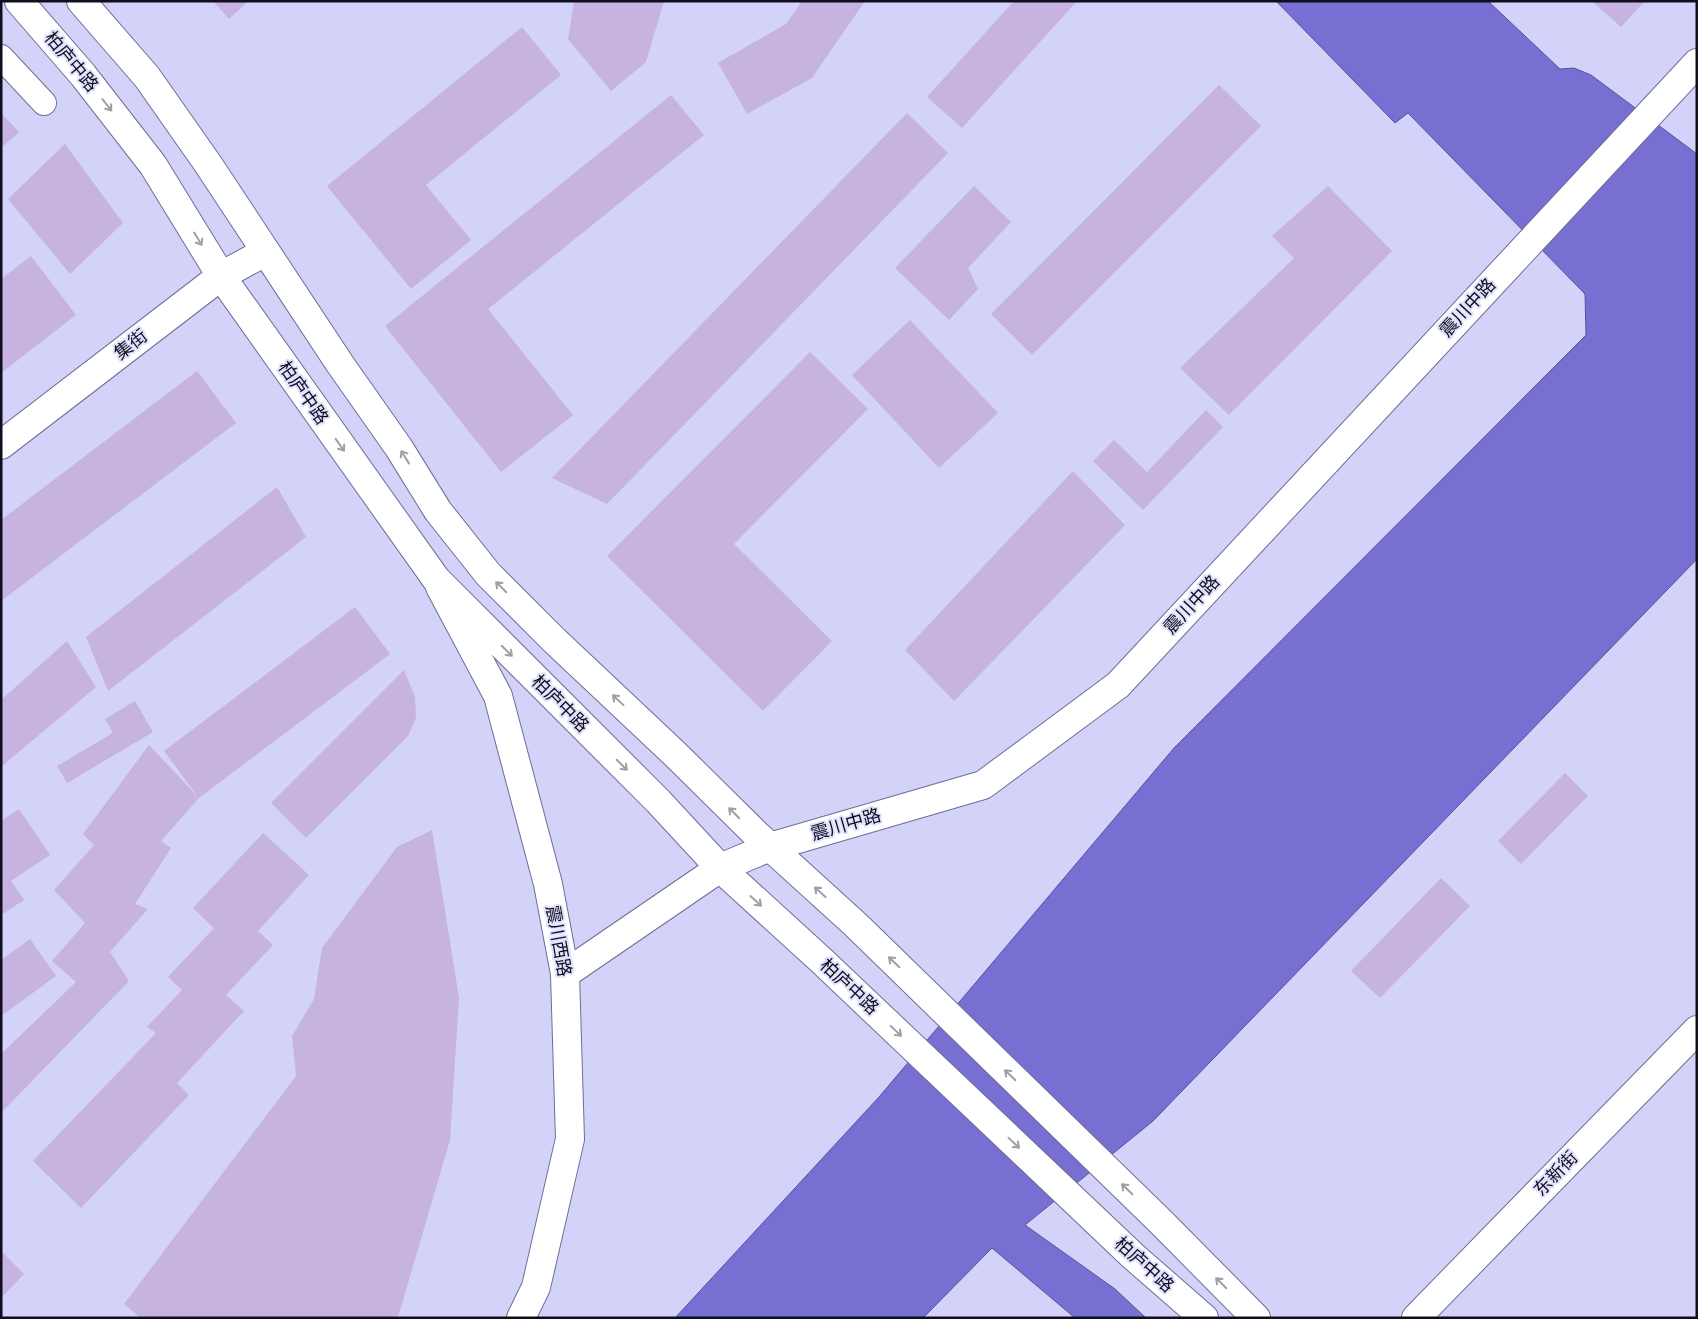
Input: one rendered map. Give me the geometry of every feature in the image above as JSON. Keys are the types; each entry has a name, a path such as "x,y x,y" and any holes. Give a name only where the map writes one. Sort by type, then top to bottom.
{"main road":[{"name":"柏庐中路","path":"19,1 83,75 153,165 221,276 436,579 658,801 720,868 822,961 1133,1256 1204,1318"},
{"path":"81,1 147,77 208,164 340,364 399,448 438,510 488,574 555,641 770,847 856,925 1162,1223 1256,1318"},
{"name":"震川中路","path":"565,974 720,868 770,847 983,786 1118,685 1693,67"},
{"name":"集街","path":"1,445 221,276 265,252"},
{"name":"震川西路","path":"436,579 498,696 548,884 565,974 570,1139 536,1287 521,1318"},
{"name":"东新街","path":"1416,1318 1697,1030"}],"street":[{"path":"1,57 44,103"}],"shaded area":[{"path":"1276,1 1488,1 1560,69 1574,68 1591,75 1697,154 1697,559 1153,1121 1025,1225 1115,1289 1146,1318 1075,1318 992,1248 923,1318 675,1318 879,1097 1174,748 1586,335 1585,294 1408,113 1395,123"}],"building":[{"path":"213,1 248,1 229,19"},
{"path":"574,1 664,1 646,62 611,91 568,39"},
{"path":"802,1 865,1 812,78 747,114 718,63 786,24"},
{"path":"1014,1 1077,1 962,128 927,97"},
{"path":"1592,1 1645,1 1621,27"},
{"path":"522,27 561,75 426,185 471,240 411,289 327,186"},
{"path":"1219,85 1261,126 1032,355 991,314"},
{"path":"671,95 704,135 488,309 573,415 501,472 385,326"},
{"path":"1,113 19,132 1,148"},
{"path":"907,113 948,153 607,504 552,478"},
{"path":"65,144 123,223 70,274 8,199"},
{"path":"974,186 1011,222 968,268 978,289 949,320 895,268"},
{"path":"1328,186 1392,251 1229,415 1180,368 1294,258 1272,236"},
{"path":"31,256 76,315 1,373 1,279"},
{"path":"910,320 998,413 939,468 852,375"},
{"path":"810,352 868,409 734,544 832,641 763,711 607,556"},
{"path":"197,371 236,423 1,601 1,520"},
{"path":"1206,410 1223,427 1143,510 1093,461 1114,440 1147,472"},
{"path":"1073,471 1125,525 954,701 905,650"},
{"path":"277,487 306,537 108,691 86,637"},
{"path":"355,607 390,654 199,798 164,751"},
{"path":"67,641 96,687 1,767 1,700"},
{"path":"404,670 415,697 416,718 408,736 306,838 271,803"},
{"path":"135,701 153,732 67,783 57,766 113,733 105,719"},
{"path":"149,745 199,798 161,841 171,848 135,904 148,909 110,952 129,981 1,1113 1,1054 76,982 52,961 85,923 54,890 94,845 83,834"},
{"path":"1565,773 1588,796 1521,864 1498,841"},
{"path":"19,809 50,855 11,881 24,900 1,915 1,821"},
{"path":"432,830 459,998 450,1140 399,1314 396,1318 141,1318 124,1304 296,1076 292,1036 314,999 322,948 397,847"},
{"path":"263,833 309,875 258,931 273,945 226,995 244,1011 177,1083 189,1095 81,1208 33,1161 156,1033 147,1027 182,990 168,977 214,928 193,908"},
{"path":"1441,878 1470,906 1380,998 1351,971"},
{"path":"30,939 56,976 1,1016 1,960"},
{"path":"1,1251 24,1274 1,1298"}]}
